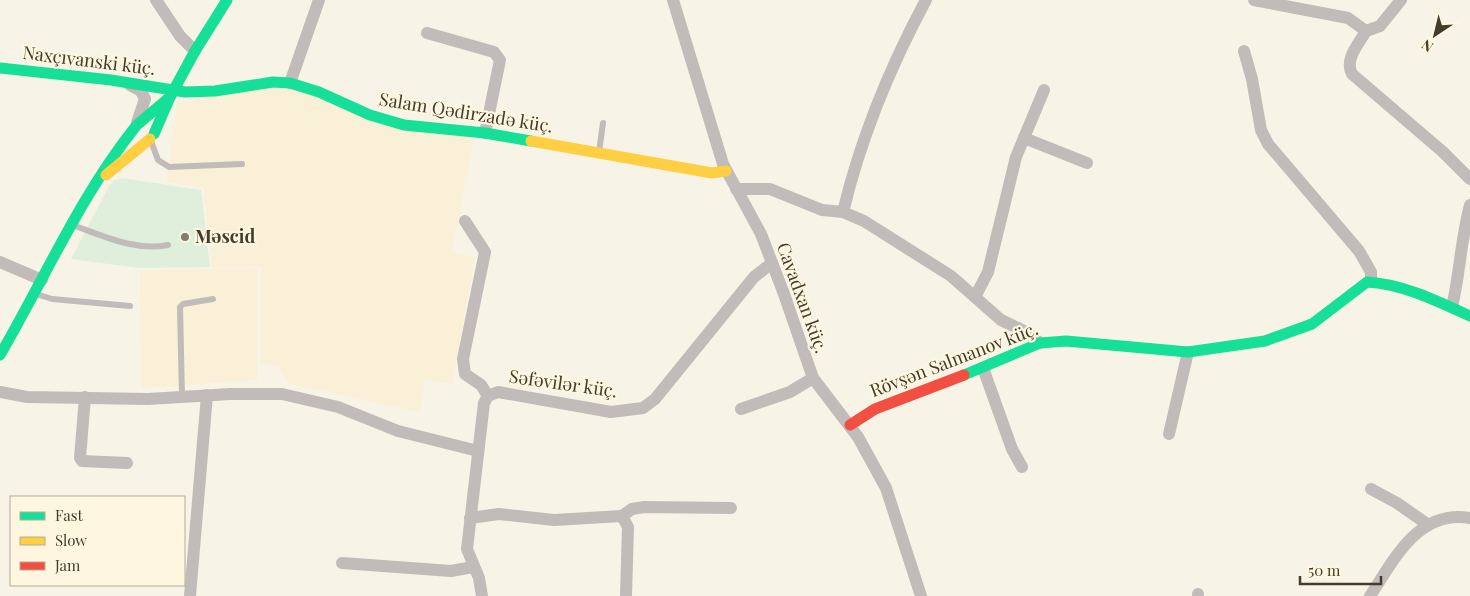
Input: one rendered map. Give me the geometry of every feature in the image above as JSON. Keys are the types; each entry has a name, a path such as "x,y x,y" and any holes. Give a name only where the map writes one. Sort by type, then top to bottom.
{"street":[{"path":"156,0 180,36 195,51"},
{"path":"95,185 152,136 195,51 227,0"},
{"path":"290,83 319,0"},
{"name":"Cavadxan küç.","path":"673,0 726,172 751,214 772,263 813,378 819,389 850,425 891,500 921,596"},
{"path":"843,212 851,178 887,77 926,0"},
{"path":"1254,0 1348,18 1366,30"},
{"path":"1401,0 1380,26 1366,30 1349,61 1348,67 1352,74 1436,146 1470,179"},
{"path":"427,33 494,52 498,56 500,60 485,133"},
{"path":"1244,51 1252,80 1261,130 1268,144 1359,251 1371,272 1371,282 1406,290 1452,307 1470,316"},
{"name":"Naxçıvanski küç.","path":"0,68 125,82 172,94"},
{"path":"125,82 138,89 144,99 135,132 137,137 145,141 152,136"},
{"name":"Salam Qədirzadə küç.","path":"172,94 215,91 273,82 290,83 319,92 356,110 387,120 427,128 485,133 712,173 726,172"},
{"path":"975,297 988,272 1016,157 1044,90"},
{"path":"0,355 71,225 121,144 137,125 172,94"},
{"path":"1024,138 1087,164"},
{"path":"736,189 759,187 770,189 822,210 843,212 864,221 935,266 1001,320 1028,333 1040,343"},
{"path":"1452,307 1459,279 1464,225 1470,205"},
{"path":"466,220 485,252 463,359 465,374 481,384 488,396"},
{"path":"0,262 42,280"},
{"name":"Səfəvilər küç.","path":"482,596 479,578 473,568 467,549 484,404 488,396 498,392 598,411 643,408 655,399 754,277 772,263"},
{"name":"Rövşən Salmanov küç.","path":"850,425 875,409 982,368 1040,343 1066,341 1188,352 1238,346 1291,333 1312,324 1361,285 1371,282"},
{"path":"1169,434 1188,352"},
{"path":"982,368 1012,449 1022,467"},
{"path":"741,409 790,392 813,378"},
{"path":"0,392 27,397 85,398 182,398 258,393 308,399 338,407 398,431 478,450"},
{"path":"190,596 207,395"},
{"path":"85,398 80,458 82,460 127,463"},
{"path":"1371,489 1397,503 1428,524"},
{"path":"622,516 632,509 644,507 731,508"},
{"path":"470,518 499,514 554,520 617,514 622,516 628,528 626,596"},
{"path":"1370,596 1412,536 1428,524 1450,517 1470,518"},
{"path":"342,562 451,572 473,568"}],"lane":[{"path":"598,153 603,123"},
{"path":"152,136 158,160 169,167 242,164"},
{"path":"71,225 143,247 168,246"},
{"path":"35,293 52,299 130,306"},
{"path":"182,398 180,308 183,304 213,298"}],"shaded area":[{"path":"266,89 289,89 474,137 452,253 475,257 452,384 425,379 419,412 288,383 278,365 261,364 261,266 212,268 204,188 167,182 177,103"},
{"path":"257,268 257,380 141,388 140,271"}],"green space":[{"path":"122,178 201,190 210,267 139,268 71,259 108,188 113,181"}],"traffic: fast":[{"path":"170,97 195,51 227,0"},
{"path":"0,68 111,80 185,92 215,91 273,82 290,83 319,92 370,115 404,125 485,133 531,141"},
{"path":"138,124 170,97 154,134"},
{"path":"0,355 97,180 136,126"},
{"path":"964,375 1040,343 1066,341 1188,352 1265,341 1312,324 1367,282 1380,283 1407,290 1470,316"}],"traffic: slow":[{"path":"106,175 150,139"},
{"path":"531,141 712,173 726,171"}],"traffic: jam":[{"path":"850,425 875,409 964,375"}],"place":[{"name":"Məscid","path":"185,237"}]}
